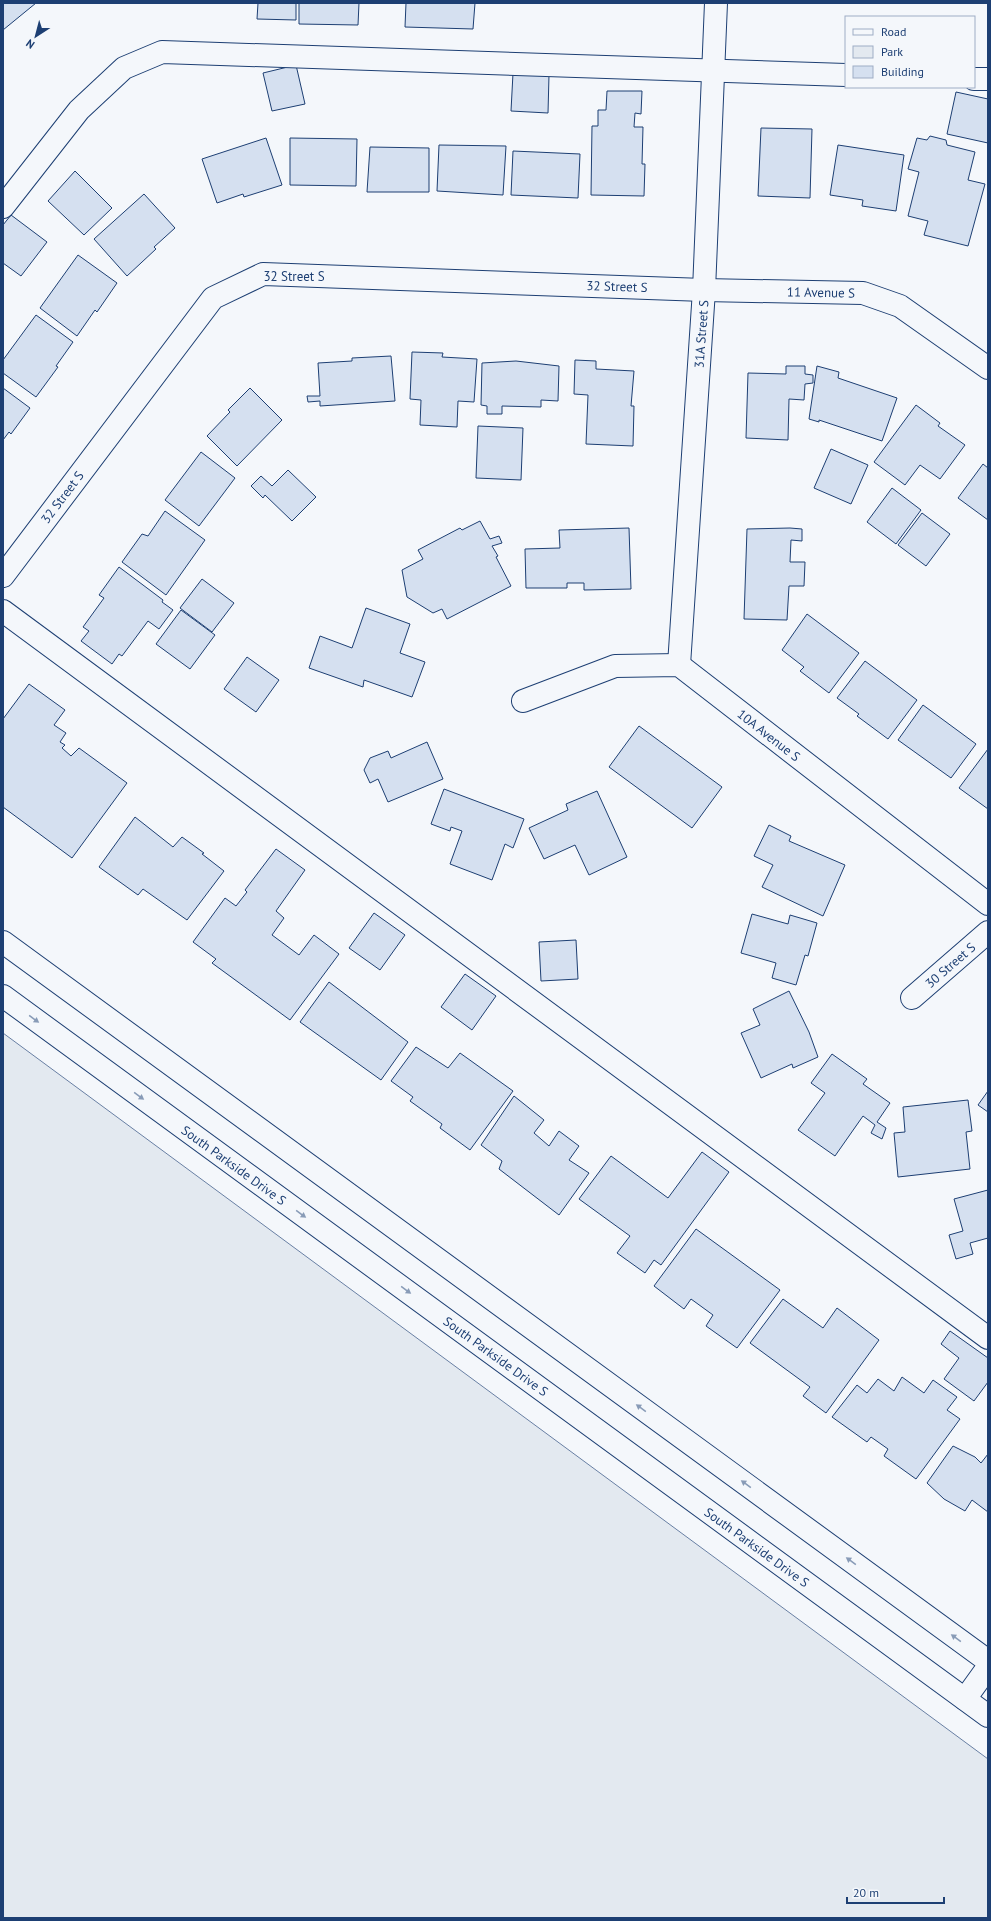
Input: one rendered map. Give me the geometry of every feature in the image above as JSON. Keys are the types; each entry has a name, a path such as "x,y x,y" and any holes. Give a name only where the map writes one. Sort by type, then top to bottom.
{"street":[{"name":"31A Street S","path":"679,665 704,290 716,3"},
{"path":"3,207 79,110 124,68 162,52 845,75"},
{"path":"975,79 988,79"},
{"name":"32 Street S","path":"3,576 213,298 263,274 704,290"},
{"name":"11 Avenue S","path":"704,290 863,293 900,306 988,368"},
{"path":"3,611 988,1338"},
{"path":"524,701 615,666 679,665"},
{"name":"10A Avenue S","path":"679,665 988,904"},
{"name":"30 Street S","path":"912,998 988,932"},
{"path":"3,942 988,1661"},
{"name":"South Parkside Drive S","path":"3,996 988,1716"},
{"path":"965,1699 988,1667"}],"green space":[{"path":"3,1033 988,1759 988,1918 3,1918"}],"building":[{"path":"3,3 36,3 3,30"},
{"path":"258,3 296,3 296,20 257,19"},
{"path":"299,3 359,3 358,25 299,24"},
{"path":"406,3 475,3 473,29 405,27"},
{"path":"296,65 305,104 272,111 263,73"},
{"path":"513,73 549,75 548,113 511,111"},
{"path":"607,91 642,91 641,114 635,113 634,127 643,127 642,164 645,164 644,196 591,195 592,126 598,126 598,110 606,110"},
{"path":"956,92 988,99 988,143 947,134"},
{"path":"761,128 812,129 810,198 758,196"},
{"path":"930,136 946,140 947,145 975,152 968,180 985,184 968,246 924,235 928,221 908,216 919,172 908,169 917,138 927,140"},
{"path":"266,138 282,185 244,197 243,194 217,203 202,159"},
{"path":"290,138 357,139 356,186 290,185"},
{"path":"439,145 506,146 503,195 437,191"},
{"path":"838,145 904,155 896,211 862,206 863,200 830,195"},
{"path":"370,147 429,148 429,192 367,192"},
{"path":"513,151 580,154 578,198 511,195"},
{"path":"75,171 112,208 84,235 48,201"},
{"path":"144,194 175,228 154,247 156,249 127,276 94,239"},
{"path":"11,215 47,242 21,276 3,263 3,225"},
{"path":"78,255 117,283 97,312 95,310 77,336 40,308"},
{"path":"36,315 73,342 56,366 58,367 36,397 3,373 3,360"},
{"path":"412,352 443,353 442,357 477,359 474,402 458,401 457,427 420,425 421,400 410,399"},
{"path":"391,356 395,401 320,406 320,401 308,402 307,396 320,396 318,363 352,361 352,358"},
{"path":"575,360 596,361 596,369 634,371 631,406 634,406 633,446 586,444 588,395 574,394"},
{"path":"516,361 559,366 558,401 541,400 541,407 502,406 502,414 487,414 487,406 481,405 482,363"},
{"path":"786,366 805,366 805,374 813,375 813,383 805,384 804,400 789,399 788,440 746,438 748,373 786,374"},
{"path":"817,366 839,372 838,378 897,398 882,441 819,420 819,422 809,419"},
{"path":"3,388 30,408 11,434 9,432 3,440"},
{"path":"250,388 282,420 237,466 207,436 230,412 228,410"},
{"path":"916,405 940,423 938,426 965,445 940,479 920,465 905,485 874,462"},
{"path":"478,426 523,428 521,480 476,478"},
{"path":"831,449 868,465 851,504 814,488"},
{"path":"201,452 235,478 199,526 165,500"},
{"path":"983,464 988,468 988,520 958,498"},
{"path":"288,470 316,497 292,521 265,495 263,498 251,486 261,476 272,486"},
{"path":"892,488 921,510 896,544 867,522"},
{"path":"165,511 205,540 166,595 122,562 142,534 148,536"},
{"path":"922,513 950,534 926,566 898,545"},
{"path":"480,521 490,539 499,536 502,543 492,546 511,586 447,619 442,609 433,613 407,597 402,570 423,559 418,550 460,528 462,530"},
{"path":"629,528 631,589 584,590 584,583 567,583 567,588 526,588 525,549 560,548 559,530"},
{"path":"747,529 802,529 802,541 791,540 790,562 805,562 804,586 789,586 787,620 744,619"},
{"path":"119,567 163,600 162,602 173,610 159,629 148,621 122,656 119,654 112,664 81,641 89,631 83,627 104,598 99,595"},
{"path":"202,579 234,603 212,632 180,608"},
{"path":"366,608 410,624 400,653 425,662 412,697 364,680 363,687 309,668 320,636 352,648"},
{"path":"181,610 215,635 190,669 156,644"},
{"path":"807,614 859,653 829,693 800,671 804,667 782,650"},
{"path":"247,657 279,680 256,712 224,689"},
{"path":"865,661 917,700 888,739 857,716 859,714 837,698"},
{"path":"29,684 65,710 54,725 66,733 60,742 65,745 62,748 71,756 79,748 127,783 72,858 3,807 3,719"},
{"path":"923,705 976,744 951,778 898,740"},
{"path":"639,726 722,787 692,828 609,767"},
{"path":"427,742 443,779 388,802 378,779 370,783 364,770 370,758 388,751 391,758"},
{"path":"988,749 988,809 959,788"},
{"path":"444,789 524,819 513,848 505,844 492,880 450,864 462,831 451,827 450,831 431,824"},
{"path":"597,791 627,857 589,875 575,845 544,859 529,828 568,810 566,804"},
{"path":"135,817 173,847 182,837 204,853 202,854 224,871 187,920 143,889 138,895 99,867"},
{"path":"769,825 791,836 789,841 845,865 823,916 762,887 773,865 754,856"},
{"path":"276,849 305,870 276,911 284,918 272,935 299,955 314,935 339,954 290,1020 212,963 216,959 193,942 225,898 236,906 247,892 245,890"},
{"path":"374,913 405,935 380,970 349,948"},
{"path":"752,914 788,924 790,915 817,923 808,956 805,955 796,985 772,978 776,963 741,953"},
{"path":"576,940 578,979 541,981 539,942"},
{"path":"465,974 496,996 472,1030 441,1007"},
{"path":"329,982 408,1042 381,1080 300,1022"},
{"path":"789,991 809,1032 818,1057 793,1068 792,1064 761,1078 741,1033 760,1025 753,1009"},
{"path":"416,1047 448,1068 460,1053 513,1091 470,1150 440,1128 442,1124 410,1101 413,1097 391,1081"},
{"path":"832,1054 867,1079 863,1084 890,1103 877,1122 886,1128 882,1139 871,1133 875,1125 863,1116 835,1156 798,1130 825,1093 811,1083"},
{"path":"988,1091 988,1112 978,1105"},
{"path":"514,1096 544,1120 534,1133 549,1146 559,1131 579,1146 569,1160 589,1173 559,1215 499,1169 502,1161 481,1145"},
{"path":"968,1100 972,1131 966,1132 970,1169 898,1177 894,1133 905,1132 903,1107"},
{"path":"702,1152 729,1172 661,1265 654,1260 645,1273 617,1253 630,1236 579,1199 611,1156 668,1198"},
{"path":"988,1190 988,1238 970,1243 973,1254 956,1259 949,1235 963,1231 954,1199"},
{"path":"696,1229 780,1290 737,1348 706,1326 713,1315 691,1299 684,1309 654,1286"},
{"path":"783,1299 823,1328 837,1308 879,1340 826,1413 803,1396 810,1387 750,1343"},
{"path":"950,1331 988,1358 988,1382 974,1401 944,1379 959,1358 941,1344"},
{"path":"902,1377 924,1393 933,1380 957,1397 947,1410 960,1419 916,1479 884,1456 888,1449 871,1437 867,1442 832,1417 857,1385 867,1393 878,1379 894,1391"},
{"path":"953,1446 975,1457 981,1463 988,1454 988,1512 972,1500 965,1511 944,1499 927,1483"}]}
